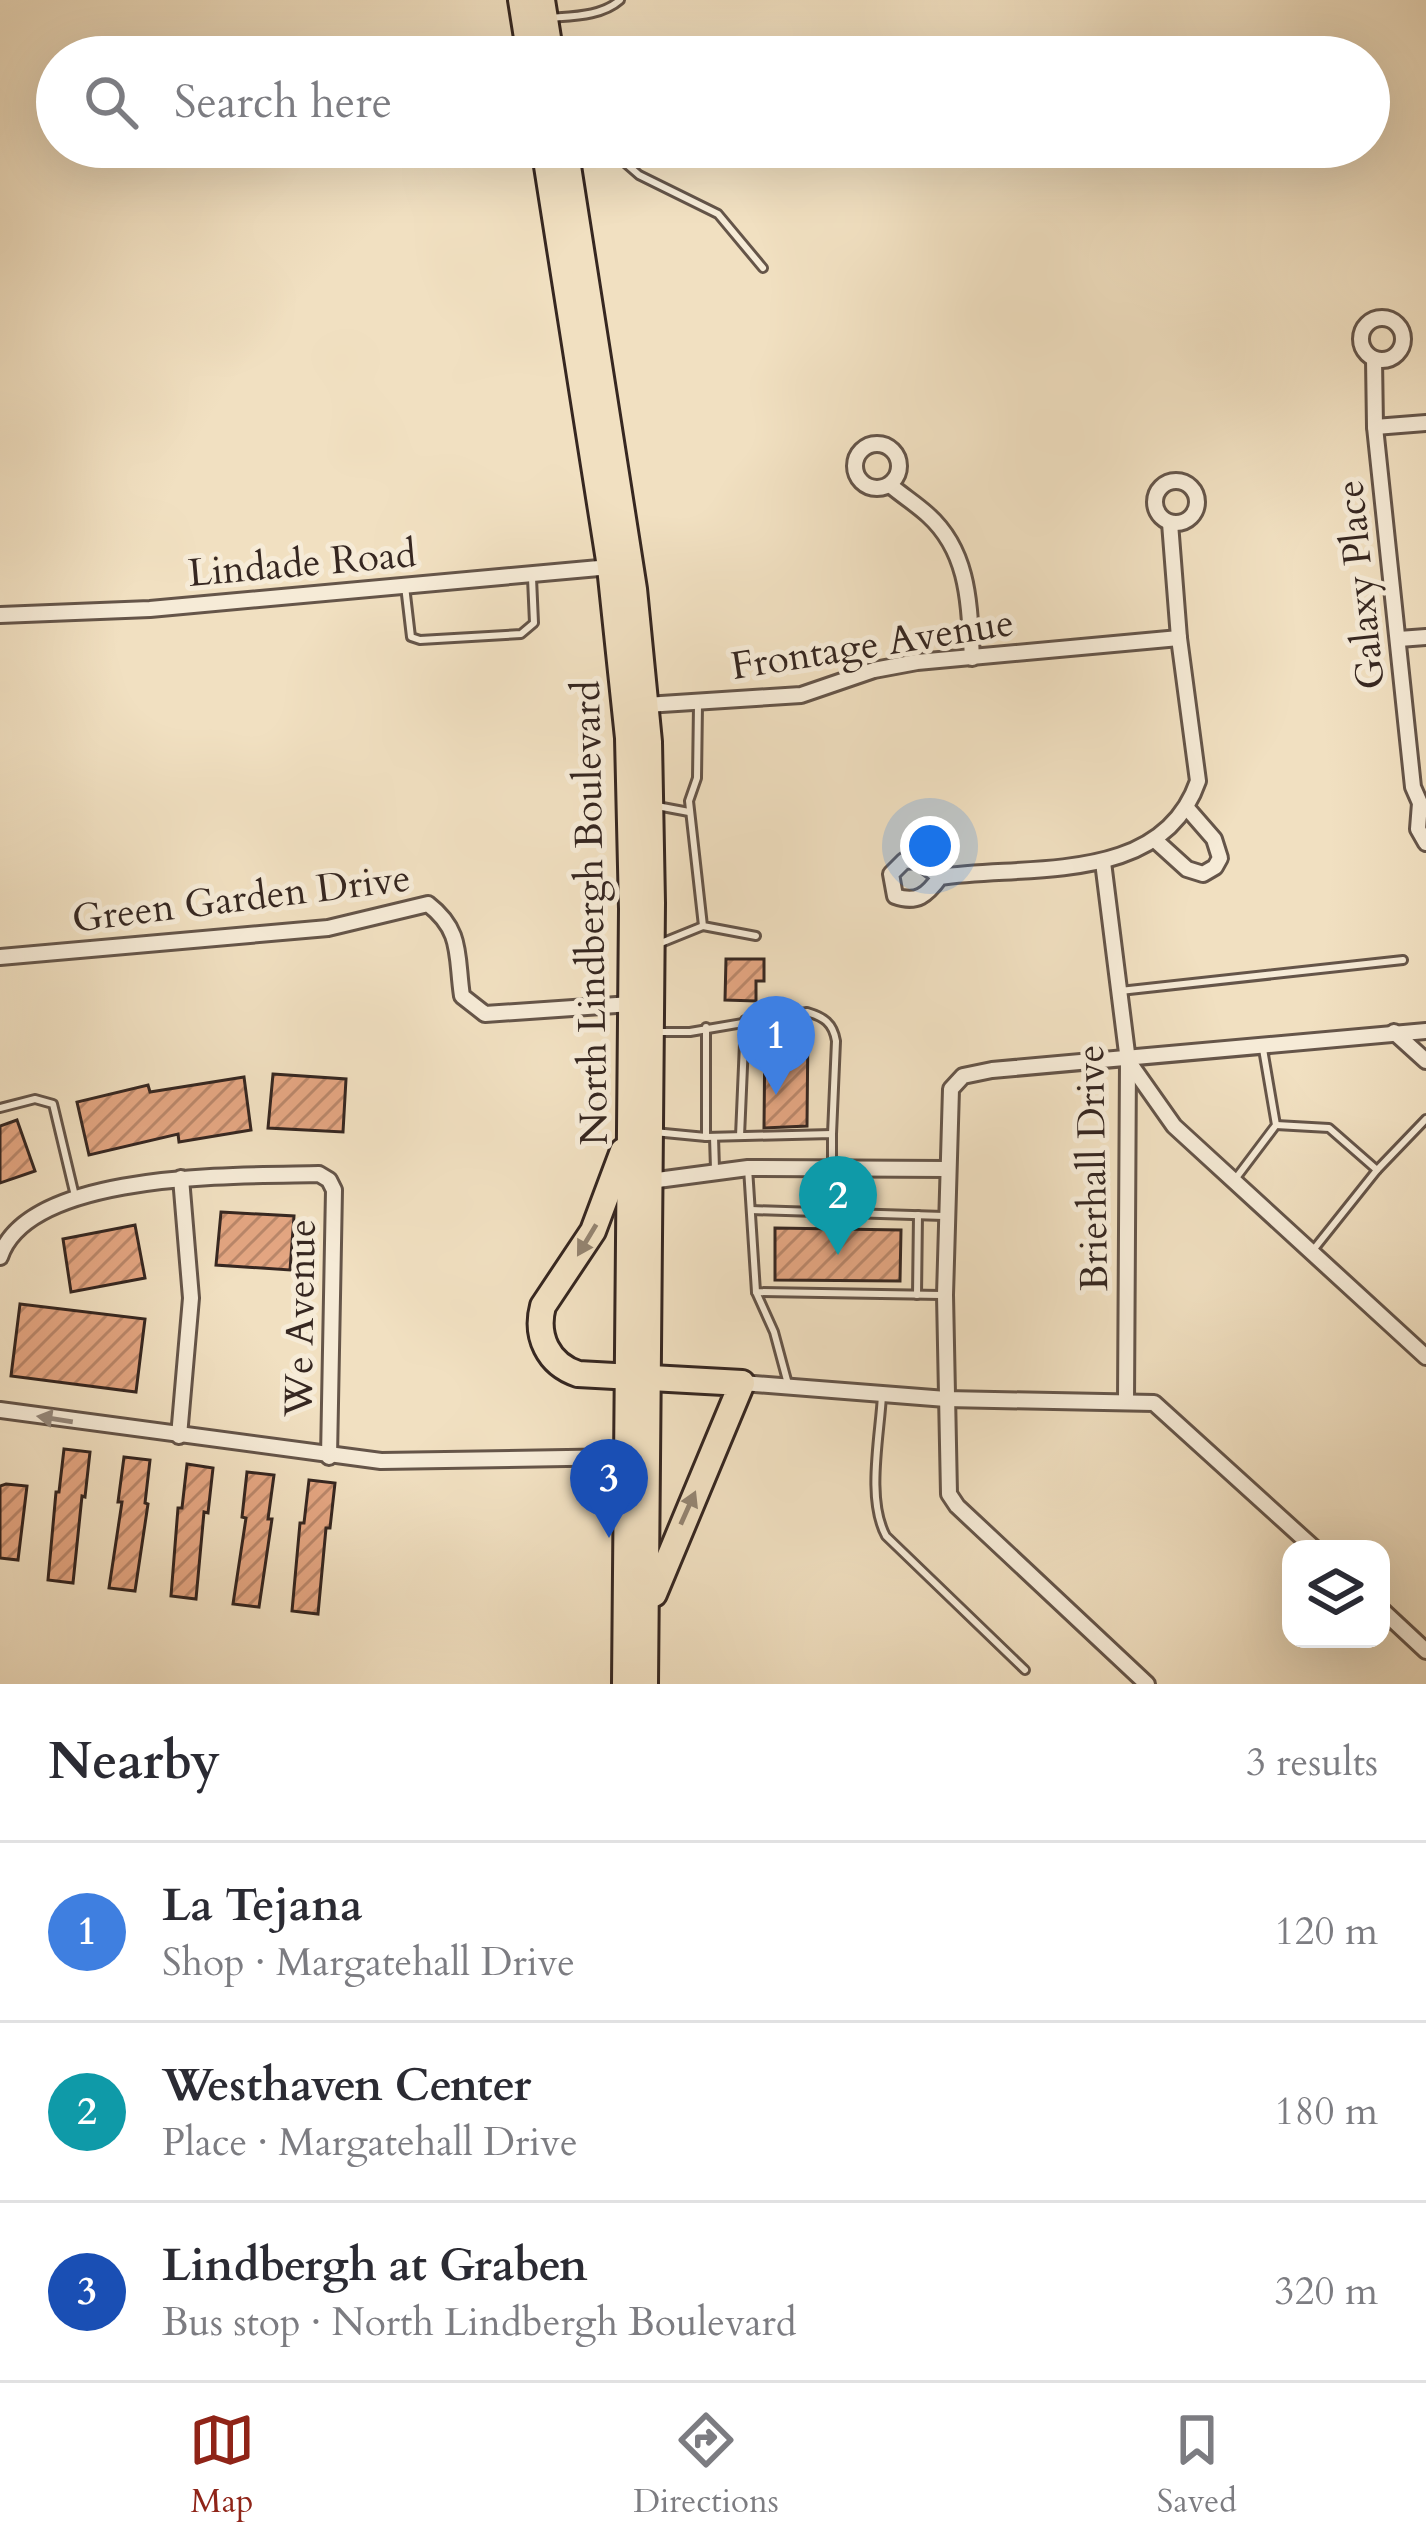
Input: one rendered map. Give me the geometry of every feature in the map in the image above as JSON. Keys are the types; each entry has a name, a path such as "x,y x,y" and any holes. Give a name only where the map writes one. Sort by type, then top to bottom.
{"highway":[{"path":"521,0 527,36"},
{"name":"North Lindbergh Boulevard","path":"547,168 610,567 629,757 631,1004 640,1132 637,1377 645,1684"},
{"name":"North Lindbergh Boulevard","path":"568,168 631,570 651,805 652,1032 640,1132 650,1181 637,1377 626,1456 625,1684"},
{"path":"640,1132 603,1211 540,1318 542,1340 566,1370 578,1374 742,1383 667,1555 646,1617"}],"street":[{"name":"Galaxy Place","path":"1374,358 1375,428 1413,787 1423,803 1418,829 1426,843"},
{"path":"1375,428 1426,423"},
{"path":"890,485 927,513 958,554 968,589 973,658"},
{"path":"940,878 1103,862 1155,840 1187,808 1198,781 1170,523"},
{"name":"Lindade Road","path":"0,615 151,608 610,567"},
{"path":"1399,639 1426,637"},
{"name":"Frontage Avenue","path":"646,705 801,695 874,670 1179,638"},
{"path":"1155,840 1187,869 1202,874 1215,867 1220,858 1214,839 1187,808"},
{"name":"Brierhall Drive","path":"1103,862 1128,1061 1126,1402"},
{"name":"Green Garden Drive","path":"0,958 328,928 428,904 457,937 462,996 485,1014 631,1004"},
{"path":"1147,1684 956,1507 946,1479 947,1169 949,1096 955,1081 992,1070 1426,1031"},
{"path":"1394,1032 1426,1061"},
{"path":"1128,1061 1174,1126 1426,1357"},
{"path":"650,1181 748,1168 947,1169"},
{"name":"We Avenue","path":"0,1257 16,1229 75,1196 181,1178 319,1174 329,1180 334,1190 329,1456"},
{"path":"179,1436 191,1298 181,1178"},
{"path":"742,1383 946,1399 1154,1403 1305,1540"},
{"path":"0,1410 382,1461 626,1456"},
{"path":"1390,1618 1426,1651"}],"lane":[{"path":"543,9 587,14 614,7 620,0"},
{"path":"631,168 718,214 763,268"},
{"path":"405,586 411,637 521,634 534,623 532,574"},
{"path":"698,701 697,778 689,812 703,926"},
{"path":"651,805 689,812"},
{"path":"652,947 703,926 756,936"},
{"path":"1117,992 1403,960"},
{"path":"652,1032 690,1032 807,1012 822,1016 833,1027 832,1168"},
{"path":"740,1136 745,1020"},
{"path":"706,1027 716,1172"},
{"path":"1233,1182 1276,1125 1263,1045"},
{"path":"0,1108 35,1099 53,1104 75,1196"},
{"path":"1312,1251 1377,1170 1426,1119"},
{"path":"1276,1125 1329,1128 1377,1170"},
{"path":"640,1132 710,1137 832,1134"},
{"path":"748,1168 756,1292 775,1332 789,1387"},
{"path":"751,1210 947,1216"},
{"path":"917,1295 918,1215"},
{"path":"756,1292 945,1295"},
{"path":"882,1395 877,1492 886,1536 1025,1670"}],"building":[{"path":"726,959 764,959 764,981 756,981 756,1001 725,1000"},
{"path":"808,1023 807,1126 764,1128 765,1027"},
{"path":"273,1074 346,1079 343,1132 268,1128"},
{"path":"244,1077 251,1130 179,1142 178,1134 89,1155 77,1102 148,1085 150,1092"},
{"path":"17,1120 35,1171 0,1183 0,1126"},
{"path":"221,1212 294,1216 290,1270 216,1265"},
{"path":"135,1225 145,1278 71,1292 63,1239"},
{"path":"775,1228 901,1230 900,1281 775,1280"},
{"path":"20,1304 145,1319 136,1392 11,1376"},
{"path":"64,1449 90,1452 73,1583 48,1580"},
{"path":"124,1457 150,1460 135,1591 109,1588"},
{"path":"187,1464 213,1468 196,1599 171,1596 178,1508 182,1508"},
{"path":"247,1472 274,1475 259,1607 233,1604 246,1518 242,1517"},
{"path":"309,1480 335,1483 318,1614 292,1611"},
{"path":"0,1486 27,1486 18,1560 0,1558"}],"place":[{"name":"La Tejana","path":"776,1095"},
{"name":"Westhaven Center","path":"838,1255"},
{"name":"Lindbergh at Graben","path":"609,1538"}]}
